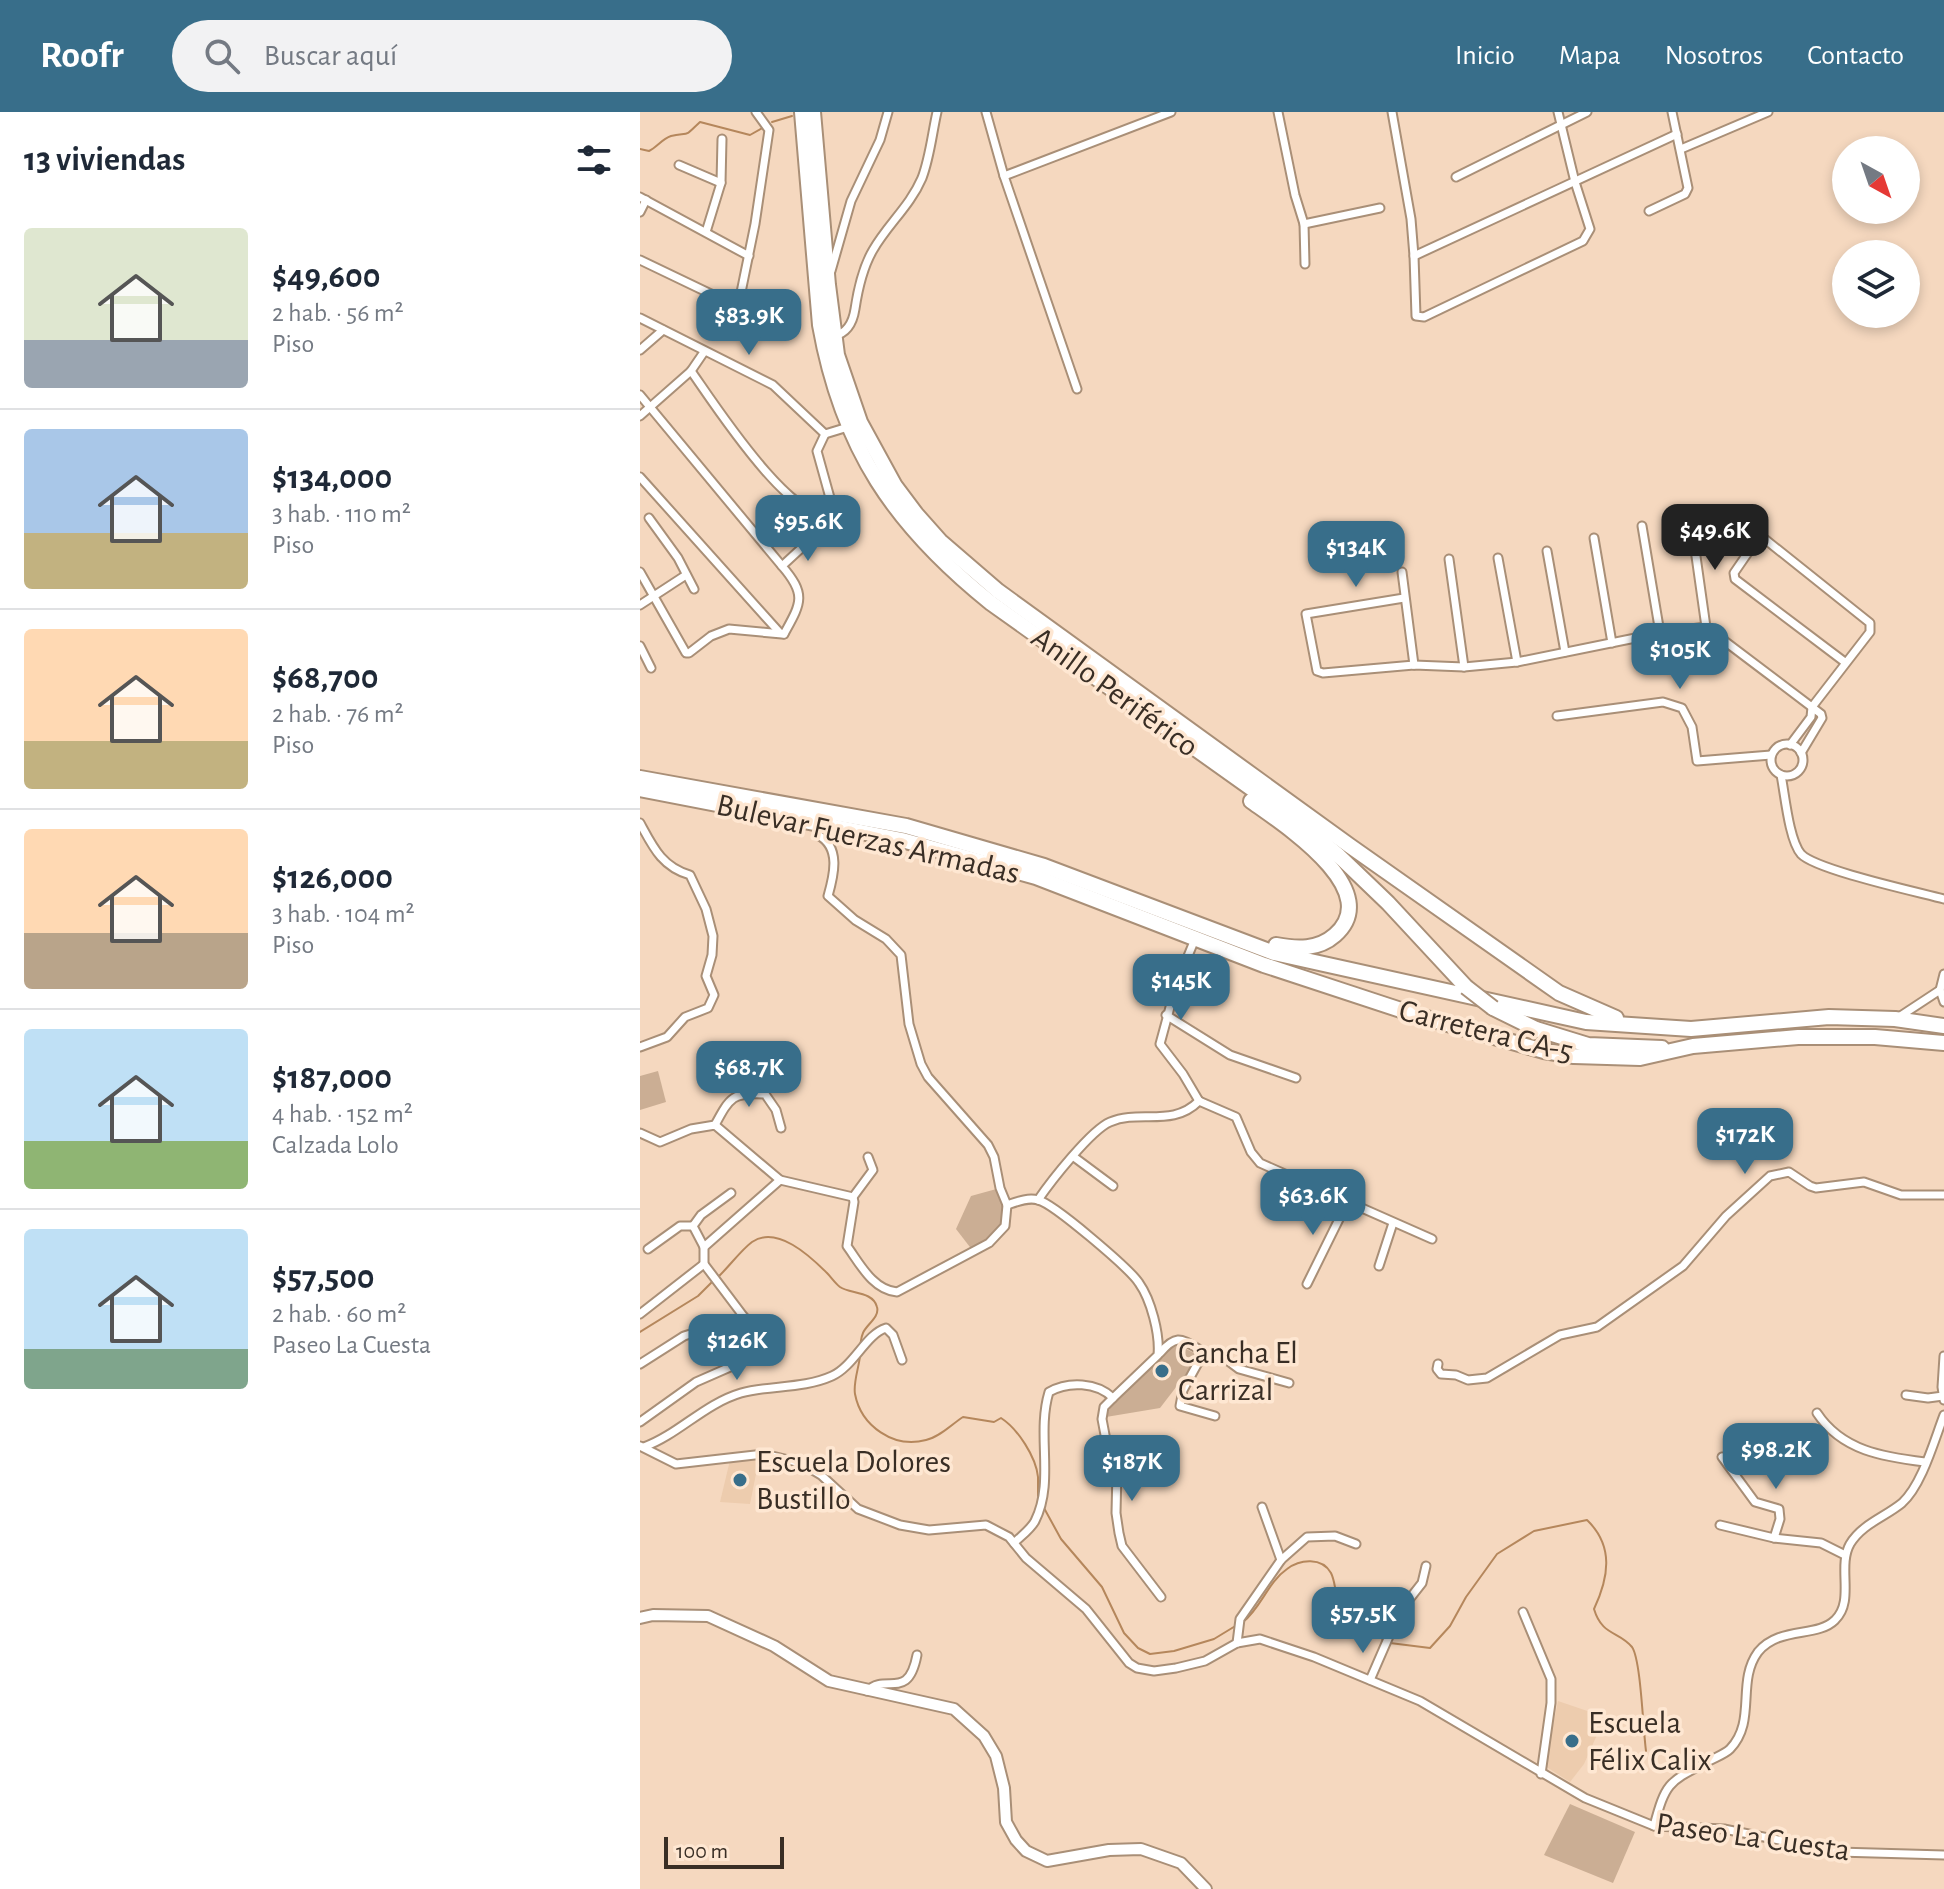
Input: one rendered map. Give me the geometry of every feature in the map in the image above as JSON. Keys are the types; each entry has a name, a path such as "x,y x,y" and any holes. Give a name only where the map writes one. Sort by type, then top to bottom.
{"highway":[{"name":"Anillo Periférico","path":"805,112 834,336 846,387 875,454 916,514 966,565 998,591 1362,854 1559,993 1594,1011 1632,1024"},
{"name":"Anillo Periférico","path":"805,112 820,325 834,391 848,427 880,487 926,547 991,603 1297,821 1339,856 1388,903 1466,987 1493,1008 1536,1029 1588,1045 1693,1046"},
{"path":"1103,683 1174,743 1303,841 1338,875 1349,900 1348,914 1336,934 1323,943 1299,948 1238,934 1134,901"},
{"name":"Bulevar Fuerzas Armadas","path":"640,778 906,826 1044,866 1134,901"},
{"name":"Bulevar Fuerzas Armadas","path":"640,789 902,840 1036,877 1137,917"},
{"name":"Carretera CA-5","path":"1134,901 1274,953 1586,1022 1691,1029 1829,1017 1895,1019 1944,1026"},
{"name":"Carretera CA-5","path":"1137,917 1419,1016 1544,1051 1574,1056 1640,1058 1693,1046 1798,1037 1875,1037 1944,1043"}],"street":[{"path":"738,307 769,130 756,112"},
{"path":"828,285 851,201 880,140 888,112"},
{"path":"834,336 849,326 873,249 905,209 921,180 937,112"},
{"path":"986,112 1004,176 1077,389"},
{"path":"1004,176 1171,112"},
{"path":"1278,112 1304,224 1305,264"},
{"path":"1392,112 1411,219 1416,316 1424,317 1583,241 1590,229 1558,112"},
{"path":"1456,177 1587,112"},
{"path":"1649,211 1685,194 1688,188 1672,112"},
{"path":"1681,149 1768,112"},
{"path":"1414,256 1677,134"},
{"path":"706,232 721,183 722,139"},
{"path":"679,165 721,183"},
{"path":"640,212 643,198 749,256"},
{"path":"1304,224 1380,208"},
{"path":"640,260 790,331"},
{"path":"640,318 773,385 825,434"},
{"path":"640,350 663,330"},
{"path":"640,416 691,371 704,352"},
{"path":"691,371 766,473 810,523 812,535 808,542 782,566"},
{"path":"640,395 797,584 799,597 796,612 784,634"},
{"path":"792,500 819,514 831,510 817,451 825,434 848,427"},
{"path":"640,477 784,634"},
{"path":"649,518 694,589"},
{"path":"1691,521 1706,627"},
{"path":"1642,526 1660,633"},
{"path":"1594,538 1612,643"},
{"path":"1790,745 1811,717 1812,707 1870,632 1870,623 1766,540 1756,541 1734,573 1735,579 1846,663"},
{"path":"1547,551 1565,652"},
{"path":"1498,558 1517,662"},
{"path":"1449,559 1464,667"},
{"path":"640,572 686,653 711,636 729,629 784,634"},
{"path":"1402,572 1414,665"},
{"path":"640,605 686,575"},
{"path":"1404,598 1306,614 1317,671 1414,665 1464,667 1517,662 1660,633 1706,627 1812,707 1822,718 1801,753"},
{"path":"640,646 651,668"},
{"path":"1557,716 1663,702 1682,708 1692,727 1697,761 1771,755 1780,746 1790,745 1801,753 1803,759 1794,775 1781,775"},
{"path":"1771,755 1772,767 1781,775 1795,844 1808,859 1858,877 1944,899"},
{"path":"640,823 658,856 678,871 690,875 697,885 713,936 706,976 714,995 708,1008 685,1017 667,1037 640,1047"},
{"path":"819,824 818,835 830,844 834,856 828,896 855,920 897,948 903,962 909,1024 921,1064 928,1077 988,1145 1007,1205 1005,1226 989,1243 897,1292 887,1291 875,1283 847,1246 853,1197 873,1170 874,1165 868,1157"},
{"path":"1195,939 1166,1015 1160,1044 1199,1101 1236,1117 1251,1152 1260,1163 1432,1239"},
{"path":"1944,974 1940,990 1944,1002"},
{"path":"1895,1019 1940,990"},
{"path":"1166,1015 1230,1055 1296,1078"},
{"path":"640,1133 660,1142 691,1129 715,1125 733,1096 743,1093 765,1094 771,1101 781,1128"},
{"path":"1038,1200 1085,1141 1110,1121 1130,1117 1167,1117 1199,1101"},
{"path":"715,1125 780,1180 853,1197"},
{"path":"1074,1157 1113,1186"},
{"path":"1438,1364 1441,1374 1468,1380 1487,1378 1560,1335 1597,1327 1683,1266 1752,1190 1780,1172 1789,1172 1816,1188 1864,1182 1901,1195 1944,1195"},
{"path":"704,1247 780,1180"},
{"path":"693,1226 701,1215 731,1193"},
{"path":"1007,1205 1038,1200 1057,1210 1139,1281 1159,1335 1158,1355"},
{"path":"1307,1284 1347,1203"},
{"path":"1379,1266 1393,1223"},
{"path":"648,1249 680,1226 693,1226"},
{"path":"640,1422 696,1382 762,1353 761,1343 704,1264 704,1247 693,1226"},
{"path":"640,1314 704,1264"},
{"path":"640,1364 684,1336 744,1317"},
{"path":"642,1447 659,1442 700,1412 742,1393 778,1389 834,1375 850,1363 877,1330 886,1328 893,1335 902,1360"},
{"path":"1161,1597 1122,1546 1116,1513 1117,1471 1109,1456 1102,1419 1104,1407 1172,1340 1178,1339 1204,1352 1223,1357 1239,1369 1289,1383"},
{"path":"1204,1352 1183,1390 1180,1406 1215,1416"},
{"path":"1906,1395 1944,1398 1944,1356"},
{"path":"1014,1543 1035,1524 1046,1489 1043,1444 1049,1392 1068,1385 1091,1386 1106,1391 1113,1398"},
{"path":"1817,1413 1838,1436 1868,1453 1925,1462"},
{"path":"1654,1826 1662,1795 1670,1782 1730,1750 1740,1734 1746,1718 1746,1680 1759,1652 1778,1637 1827,1625 1839,1615 1844,1604 1845,1555 1851,1543 1863,1529 1903,1502 1916,1485 1944,1415"},
{"name":"Paseo La Cuesta","path":"642,1447 676,1464 764,1454 801,1463 821,1475 858,1509 900,1525 929,1530 986,1525 1009,1537 1026,1558 1086,1609 1129,1663 1137,1668 1154,1671 1176,1668 1205,1661 1237,1643 1260,1639 1281,1644 1420,1701 1585,1798 1654,1826 1724,1829 1838,1852 1944,1855"},
{"path":"1722,1457 1755,1502 1779,1509 1780,1519 1774,1538"},
{"path":"1262,1507 1281,1560"},
{"path":"1720,1525 1774,1538 1821,1543 1845,1555"},
{"path":"1237,1643 1240,1619 1281,1560 1307,1537 1335,1536 1356,1544"},
{"path":"1370,1680 1400,1611 1422,1583 1426,1566"},
{"path":"1523,1612 1551,1679 1551,1703 1541,1774"},
{"path":"640,1618 653,1615 708,1616 774,1646 829,1681 954,1709 984,1736 996,1756 1004,1788 1006,1822 1016,1840 1037,1857 1047,1861 1109,1850 1141,1849 1181,1863 1206,1889"},
{"path":"867,1691 872,1685 904,1681 912,1675 917,1655"}],"shaded area":[{"path":"658,1071 666,1102 640,1110 640,1076"},
{"path":"1000,1188 1004,1195 1005,1226 973,1251 956,1229 971,1196"},
{"path":"1170,1341 1200,1356 1160,1408 1106,1417 1114,1399"},
{"name":"Escuela Dolores Bustillo","path":"731,1456 759,1459 750,1504 720,1502"},
{"name":"Escuela Félix Calix","path":"1558,1701 1605,1717 1584,1764 1570,1782 1545,1766"},
{"path":"1570,1804 1635,1832 1613,1883 1544,1855"}],"waterway":[{"path":"772,122 792,116"},
{"path":"640,149 649,151 668,137 687,133 700,122 750,135 764,127"},
{"path":"717,1278 752,1242 772,1237 782,1240 812,1259 840,1287 866,1295 875,1302 876,1314 863,1333 860,1346"},
{"path":"640,1332 698,1296 712,1282"},
{"path":"860,1356 855,1394 858,1406 872,1425 891,1438 914,1442 936,1436 963,1417 994,1422 1001,1418 1020,1436 1030,1452 1037,1469 1038,1496"},
{"path":"1044,1508 1061,1539 1102,1587 1124,1633 1138,1648 1150,1654 1174,1651 1214,1639 1237,1625"},
{"path":"1390,1643 1430,1648 1450,1626 1466,1597 1497,1554 1534,1531 1587,1520 1602,1540 1606,1562 1603,1585 1594,1609 1601,1624 1627,1642 1635,1654 1646,1751"},
{"path":"1243,1622 1280,1574 1292,1566 1310,1561 1327,1568 1341,1603 1361,1624 1384,1640"}],"place":[{"name":"Cancha El Carrizal","path":"1162,1371"},
{"name":"Escuela Dolores Bustillo","path":"740,1480"},
{"name":"Escuela Félix Calix","path":"1572,1741"}]}
